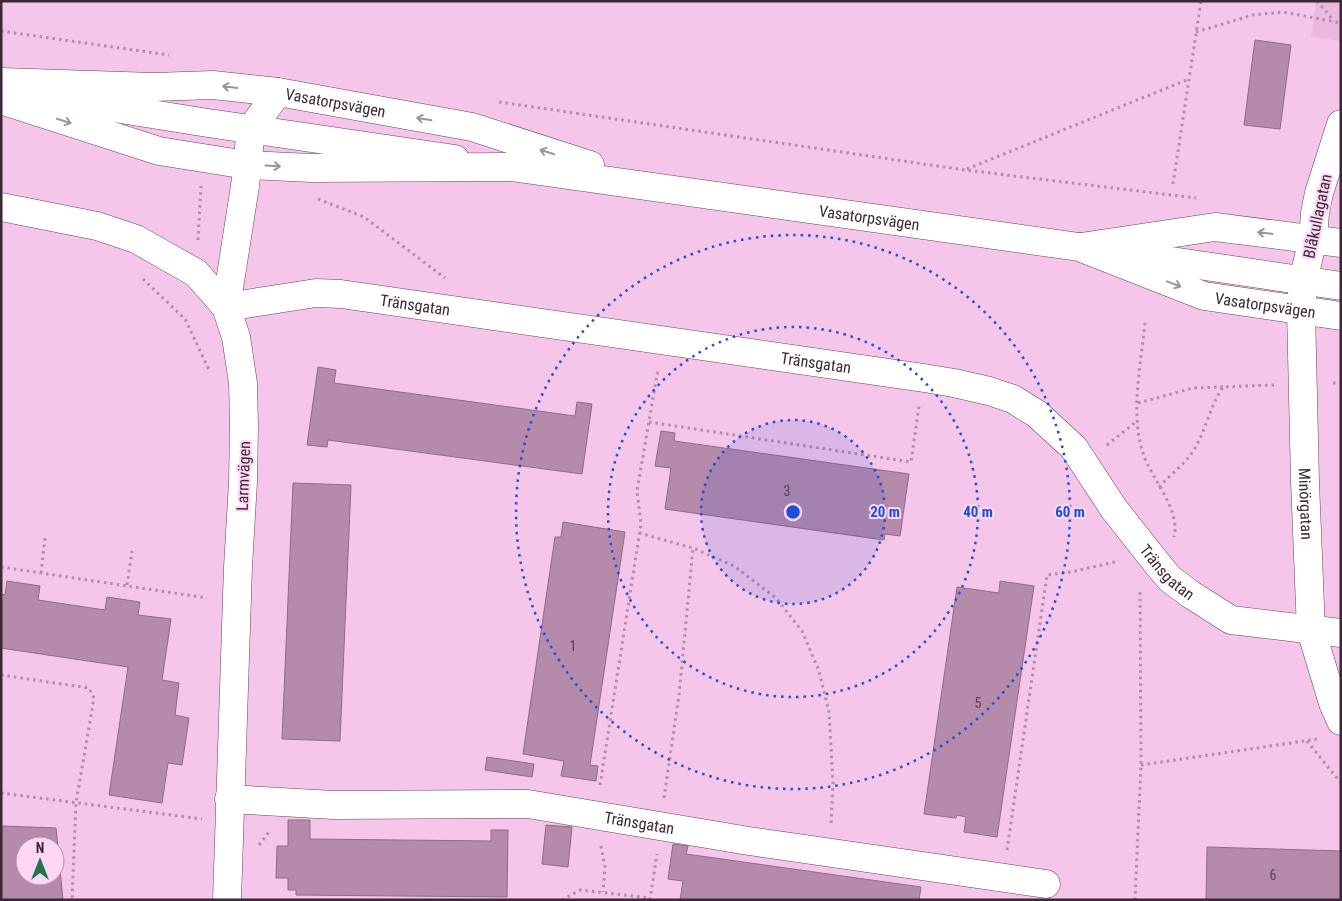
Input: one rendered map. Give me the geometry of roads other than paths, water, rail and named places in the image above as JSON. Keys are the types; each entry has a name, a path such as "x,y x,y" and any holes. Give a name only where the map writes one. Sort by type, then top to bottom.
{"street":[{"name":"Vasatorpsvägen","path":"1,82 154,87 212,85 278,92 472,127 660,188"},
{"path":"1,90 511,167"},
{"path":"226,307 251,129 278,92"},
{"name":"Vasatorpsvägen","path":"1,100 159,151 247,165 311,168 511,167 1079,247 1204,296 1341,316"},
{"name":"Blåkullagatan","path":"1303,281 1313,239 1319,194 1341,124"},
{"name":"Larmvägen","path":"1,207 97,226 136,239 196,273 226,307 236,337 243,382 244,425 227,900"},
{"name":"Vasatorpsvägen","path":"1079,247 1215,227 1341,244"},
{"path":"1079,247 1341,286"},
{"name":"Minörgatan","path":"1303,281 1305,482 1311,630 1332,703 1332,730"},
{"name":"Tränsgatan","path":"226,307 316,293 341,294 954,382 989,391 1013,399 1037,414 1074,448 1114,509 1159,566 1170,579 1190,594 1231,620 1341,633"},
{"name":"Tränsgatan","path":"229,811 334,805 528,804 1046,884"}]}
